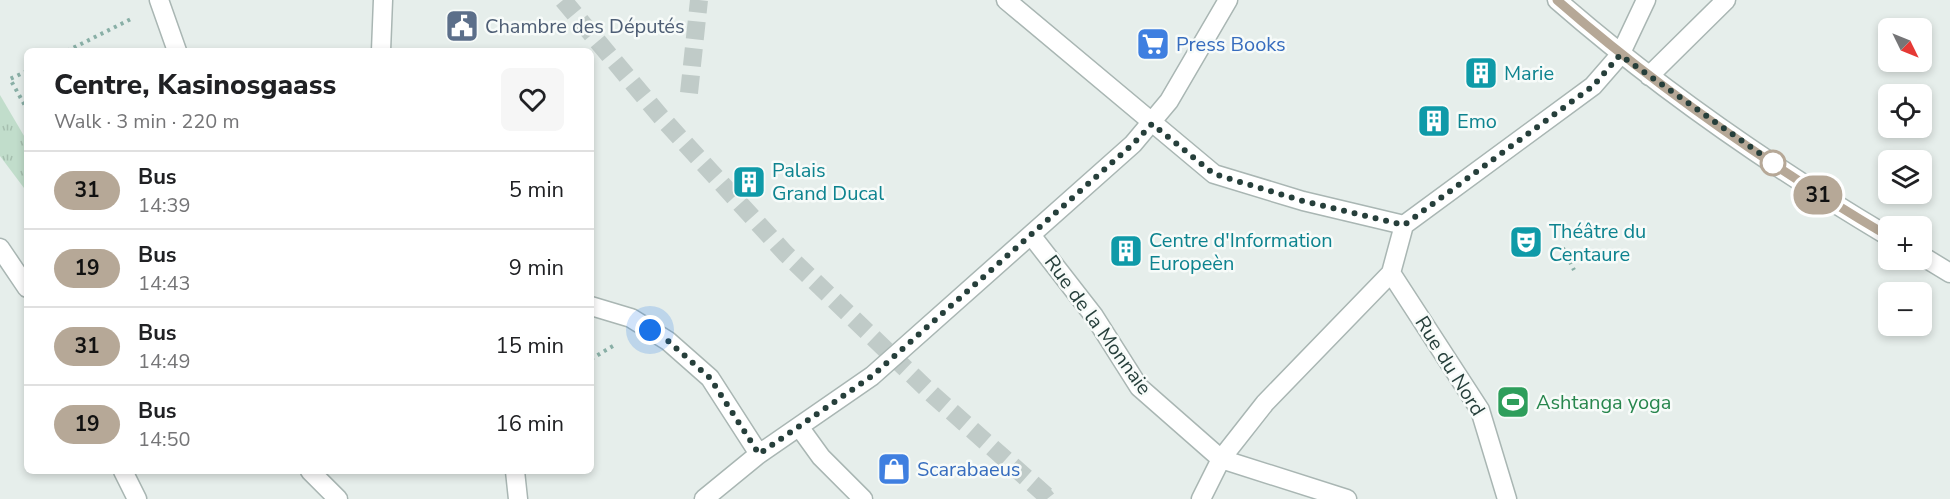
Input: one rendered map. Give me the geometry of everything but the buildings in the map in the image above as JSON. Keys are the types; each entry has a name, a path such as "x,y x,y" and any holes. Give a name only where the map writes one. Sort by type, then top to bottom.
{"street":[{"path":"381,48 383,0"},
{"path":"1006,0 1214,174 1303,201 1404,225"},
{"path":"704,499 759,454 800,428 872,376 1032,235 1152,124 1169,101 1228,0"},
{"path":"1557,0 1620,55 1649,76 1816,194 1878,230"},
{"path":"1201,499 1221,459 1265,403 1391,273 1404,225 1593,86 1620,55 1646,0"},
{"path":"1649,76 1726,0"},
{"path":"160,2 176,48"},
{"name":"Rue de la Monnaie","path":"1032,235 1094,316 1139,387 1221,459"},
{"path":"0,248 24,284"},
{"path":"1932,262 1950,273"},
{"name":"Rue du Nord","path":"1391,273 1480,410 1508,499"},
{"path":"594,307 631,318 668,341 710,378 759,454"},
{"path":"800,428 821,457 863,499"},
{"path":"1221,459 1347,499"},
{"path":"124,474 137,499"},
{"path":"313,474 338,499"},
{"path":"515,474 518,499"}],"path":[{"path":"73,48 160,2"},
{"path":"24,72 10,79 24,104"},
{"path":"1563,248 1574,270"}],"green space":[{"path":"0,95 24,136 24,188 0,156"}],"tunnel":[{"path":"563,0 661,117 785,253 933,395 1050,499"},
{"path":"689,93 699,0"},
{"path":"1043,494 1047,499"}],"bus line":[{"name":"31","path":"1557,0 1620,55 1649,76 1816,194 1878,230"}],"place":[{"name":"Chambre des Députés","path":"462,26"},
{"name":"Press Books","path":"1153,44"},
{"name":"Marie","path":"1481,73"},
{"name":"Emo","path":"1434,121"},
{"name":"Palais Grand Ducal","path":"749,182"},
{"name":"Théâtre du Centaure","path":"1526,242"},
{"name":"Centre d'Information Europeèn","path":"1126,251"},
{"name":"Ashtanga yoga","path":"1513,402"},
{"name":"Scarabaeus","path":"894,469"}],"route":[{"path":"650,330 668,341 710,378 759,454 800,428 872,376 1133,144 1152,124 1214,174 1303,201 1404,225 1593,86 1620,55 1779,167 1773,163"}]}
